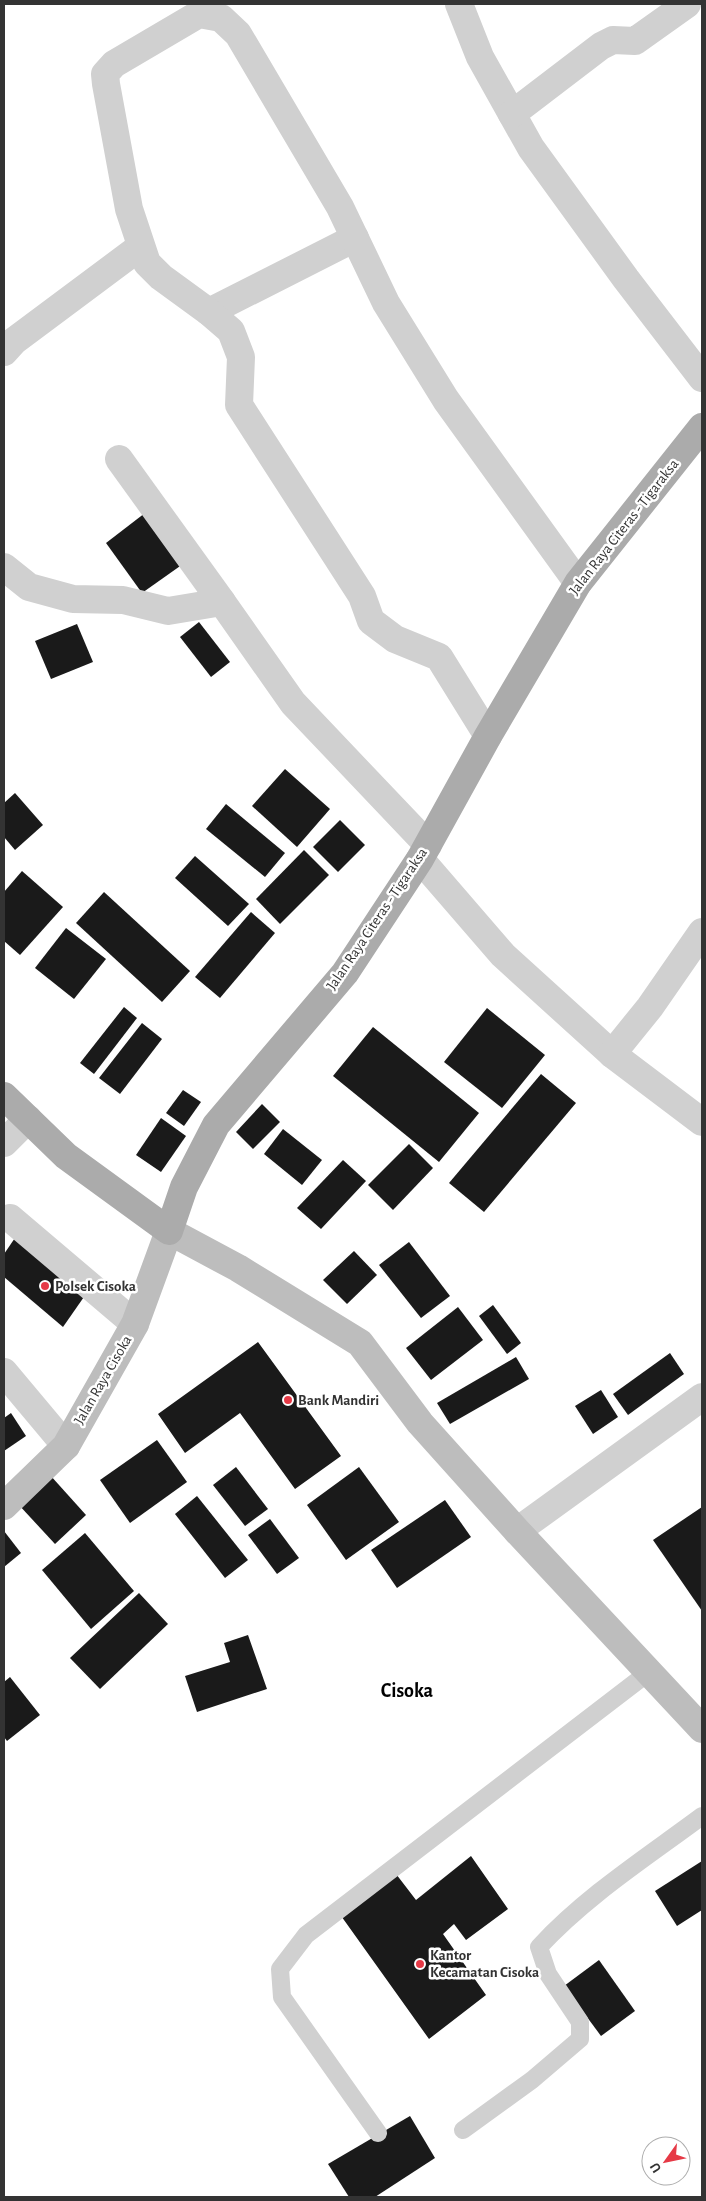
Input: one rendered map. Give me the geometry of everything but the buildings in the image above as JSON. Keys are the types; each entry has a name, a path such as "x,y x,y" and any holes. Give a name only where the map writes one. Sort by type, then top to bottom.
{"main road":[{"name":"Jalan Raya Citeras - Tigaraksa","path":"169,1231 184,1187 216,1124 345,973 424,852 488,736 578,583 702,427"},
{"path":"4,1096 66,1156 169,1231"}],"street":[{"path":"459,4 480,57 531,148 626,279 702,378"},
{"path":"512,114 601,46 613,40 635,41 673,8"},
{"path":"488,736 439,657 395,639 371,621 362,596 239,405 241,358 231,331 209,312 161,277 147,263 140,247 129,209 119,158 106,74 114,64 199,14 221,18 238,34 340,207 386,303 446,400 578,583"},
{"path":"209,312 356,238"},
{"path":"4,352 14,341 140,247"},
{"path":"119,459 293,704 424,852 503,955 612,1054 702,1122"},
{"path":"4,567 29,587 73,599 123,600 168,611 222,602"},
{"path":"612,1054 650,1007 702,932"},
{"path":"4,1142 28,1120"},
{"path":"10,1218 135,1324"},
{"path":"169,1231 238,1268 360,1343 420,1423 517,1531 702,1729"},
{"name":"Jalan Raya Cisoka","path":"4,1506 66,1446 135,1324 169,1231"},
{"path":"4,1372 66,1446"},
{"path":"517,1531 702,1397"}],"lane":[{"path":"378,2134 282,1997 280,1969 306,1935 649,1672"},
{"path":"463,2130 532,2080 580,2039 580,2022 548,1974 539,1947 582,1906 702,1816"}],"place":[{"name":"Polsek Cisoka","path":"45,1286"},
{"name":"Bank Mandiri","path":"288,1400"},
{"name":"Kantor Kecamatan Cisoka","path":"420,1964"}],"district":[{"name":"Cisoka","path":"407,1691"}]}
